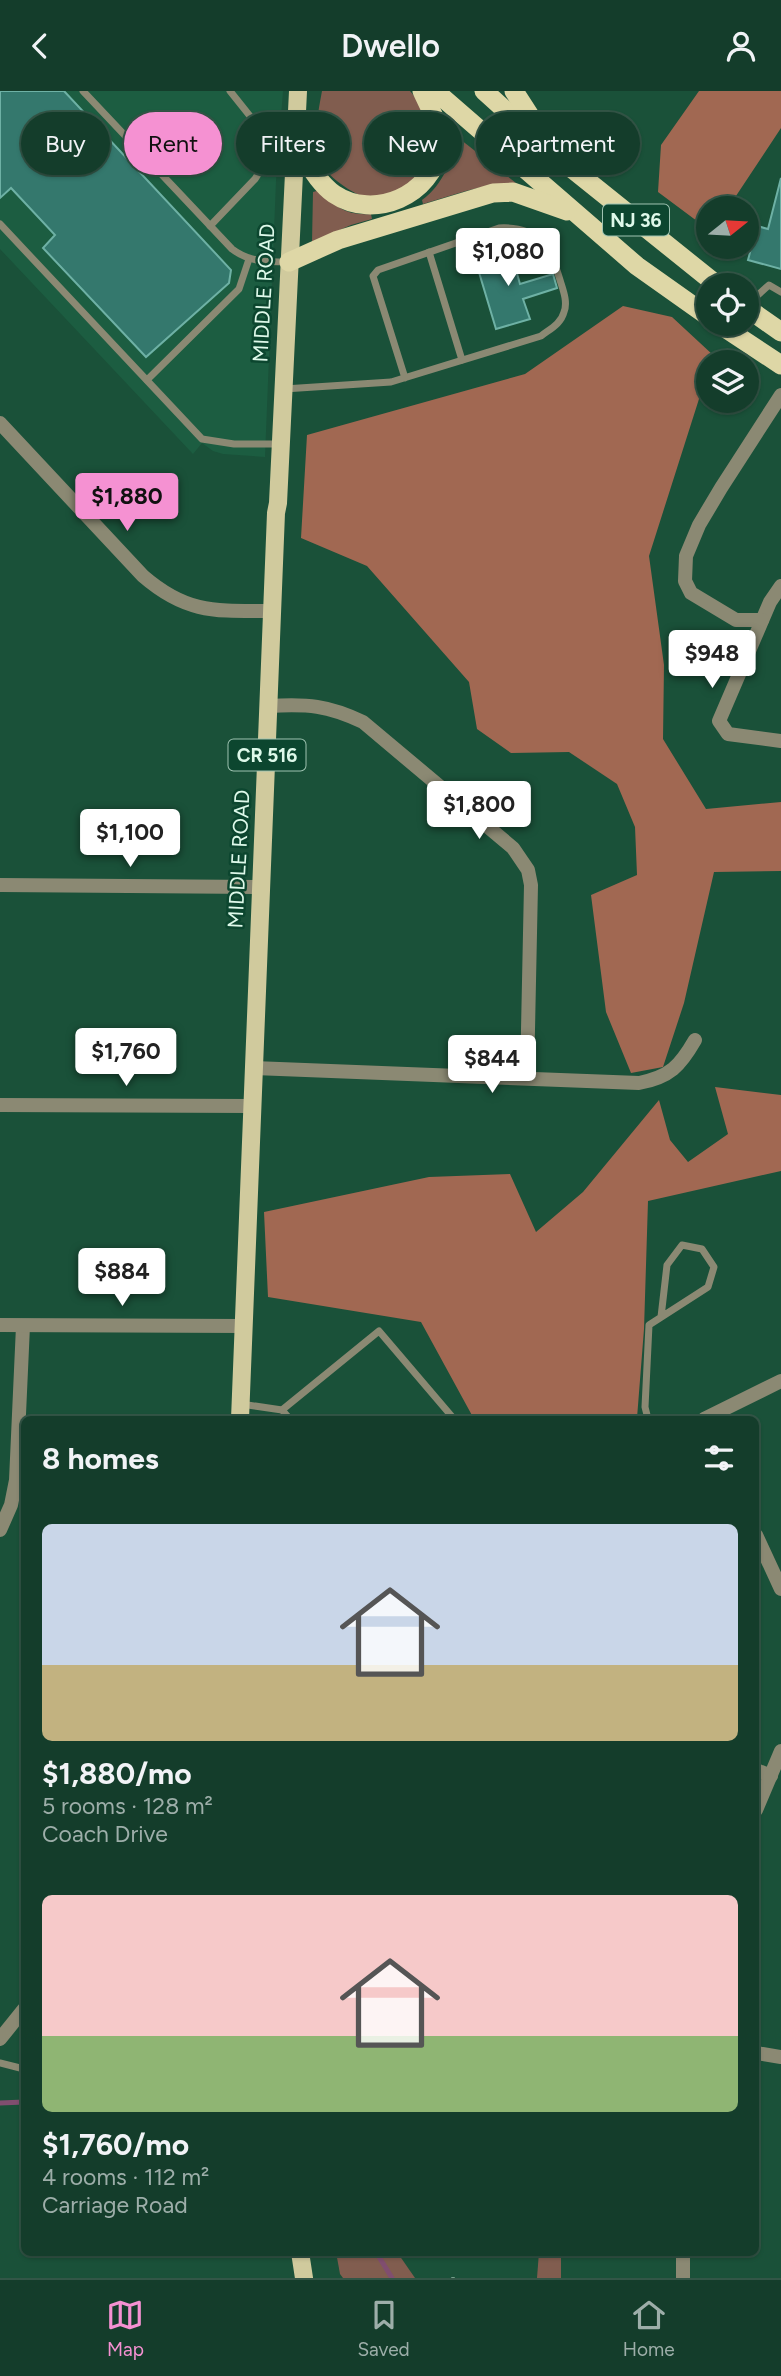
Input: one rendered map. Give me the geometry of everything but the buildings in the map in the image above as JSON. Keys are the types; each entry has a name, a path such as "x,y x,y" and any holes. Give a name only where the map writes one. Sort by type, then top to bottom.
{"highway":[{"path":"317,175 336,195 367,206 384,205 414,191 434,165 439,148 437,124 422,91"},
{"name":"NJ 36","path":"435,91 637,266 696,308"},
{"name":"NJ 36","path":"484,91 507,112"},
{"path":"514,91 527,112"},
{"name":"NJ 36","path":"580,175 702,273"},
{"path":"289,262 338,240 493,193 513,193 577,214"},
{"path":"759,315 781,332"},
{"path":"737,336 781,365"}],"main road":[{"name":"MIDDLE ROAD","path":"296,112 298,91"},
{"name":"MIDDLE ROAD","path":"240,1411 271,611 293,175"},
{"path":"301,2256 304,2278"}],"street":[{"path":"762,620 736,620 691,593 685,581 686,556 716,497 781,395"},
{"path":"0,423 159,590 180,602 201,609 271,611"},
{"path":"781,586 762,620 719,721 728,734 781,741"},
{"path":"269,706 313,705 342,712 363,722 521,857 531,885 527,1078"},
{"path":"0,885 260,887"},
{"path":"253,1068 639,1083 655,1080 682,1062 695,1040"},
{"path":"0,1105 251,1106"},
{"path":"0,1325 244,1326"},
{"path":"0,1530 10,1506 16,1480 23,1326"},
{"path":"710,1416 781,1381"},
{"path":"759,1541 781,1589"},
{"path":"759,1803 781,1751"},
{"path":"759,1771 771,1776"},
{"path":"0,2039 21,2013"},
{"path":"759,2053 781,2057"},
{"path":"683,2256 683,2278"}],"lane":[{"path":"83,91 232,249 249,259 289,262"},
{"path":"210,226 256,179 262,168 262,138 258,126 230,91"},
{"path":"0,224 202,439 234,444 281,444"},
{"path":"283,389 391,382 405,378 462,361 541,336 558,324 565,312 565,297 553,254 544,243 530,232 512,227 499,228 378,270 373,276 405,378"},
{"path":"429,252 462,361"},
{"path":"146,380 239,289 249,259"},
{"path":"759,295 769,285 781,292"},
{"path":"647,1416 645,1407 649,1325 708,1287 714,1267 702,1249 682,1245 667,1265 661,1317"},
{"path":"240,1411 282,1411 379,1331 451,1416"},
{"path":"282,1411 287,1416"},
{"path":"0,2063 21,2068"}],"shaded area":[{"path":"0,91 283,91 281,112 236,112 236,175 276,175 265,457 223,454 202,443 193,454 0,249"},
{"path":"322,91 410,91 424,112 364,112 364,175 418,175 401,189 379,198 369,198 347,188 331,175 350,175 350,112 319,112"},
{"path":"699,91 781,91 781,128 736,196 696,196 696,220 658,192 661,145"},
{"path":"462,141 476,152 476,175 506,175 516,183 480,187 423,204 422,200 443,175 462,175"},
{"path":"320,190 342,209 371,214 372,219 312,242 313,192"},
{"path":"623,306 672,317 708,350 696,350 696,408 649,556 664,665 663,739 706,809 781,802 781,871 714,872 684,1003 663,1067 631,1073 606,1012 591,895 637,875 635,827 617,784 569,752 511,753 477,729 469,682 367,566 301,538 307,435 525,374"},
{"path":"715,1087 781,1095 781,1171 648,1201 644,1329 637,1416 472,1416 421,1322 268,1297 264,1212 429,1177 510,1174 536,1232 583,1192 659,1100 670,1140 688,1162 728,1134"},
{"path":"337,2256 400,2256 415,2278 343,2278"},
{"path":"539,2256 561,2256 561,2278 537,2278"}],"waterway":[{"path":"0,2103 21,2102"},
{"path":"378,2256 392,2278"}]}
